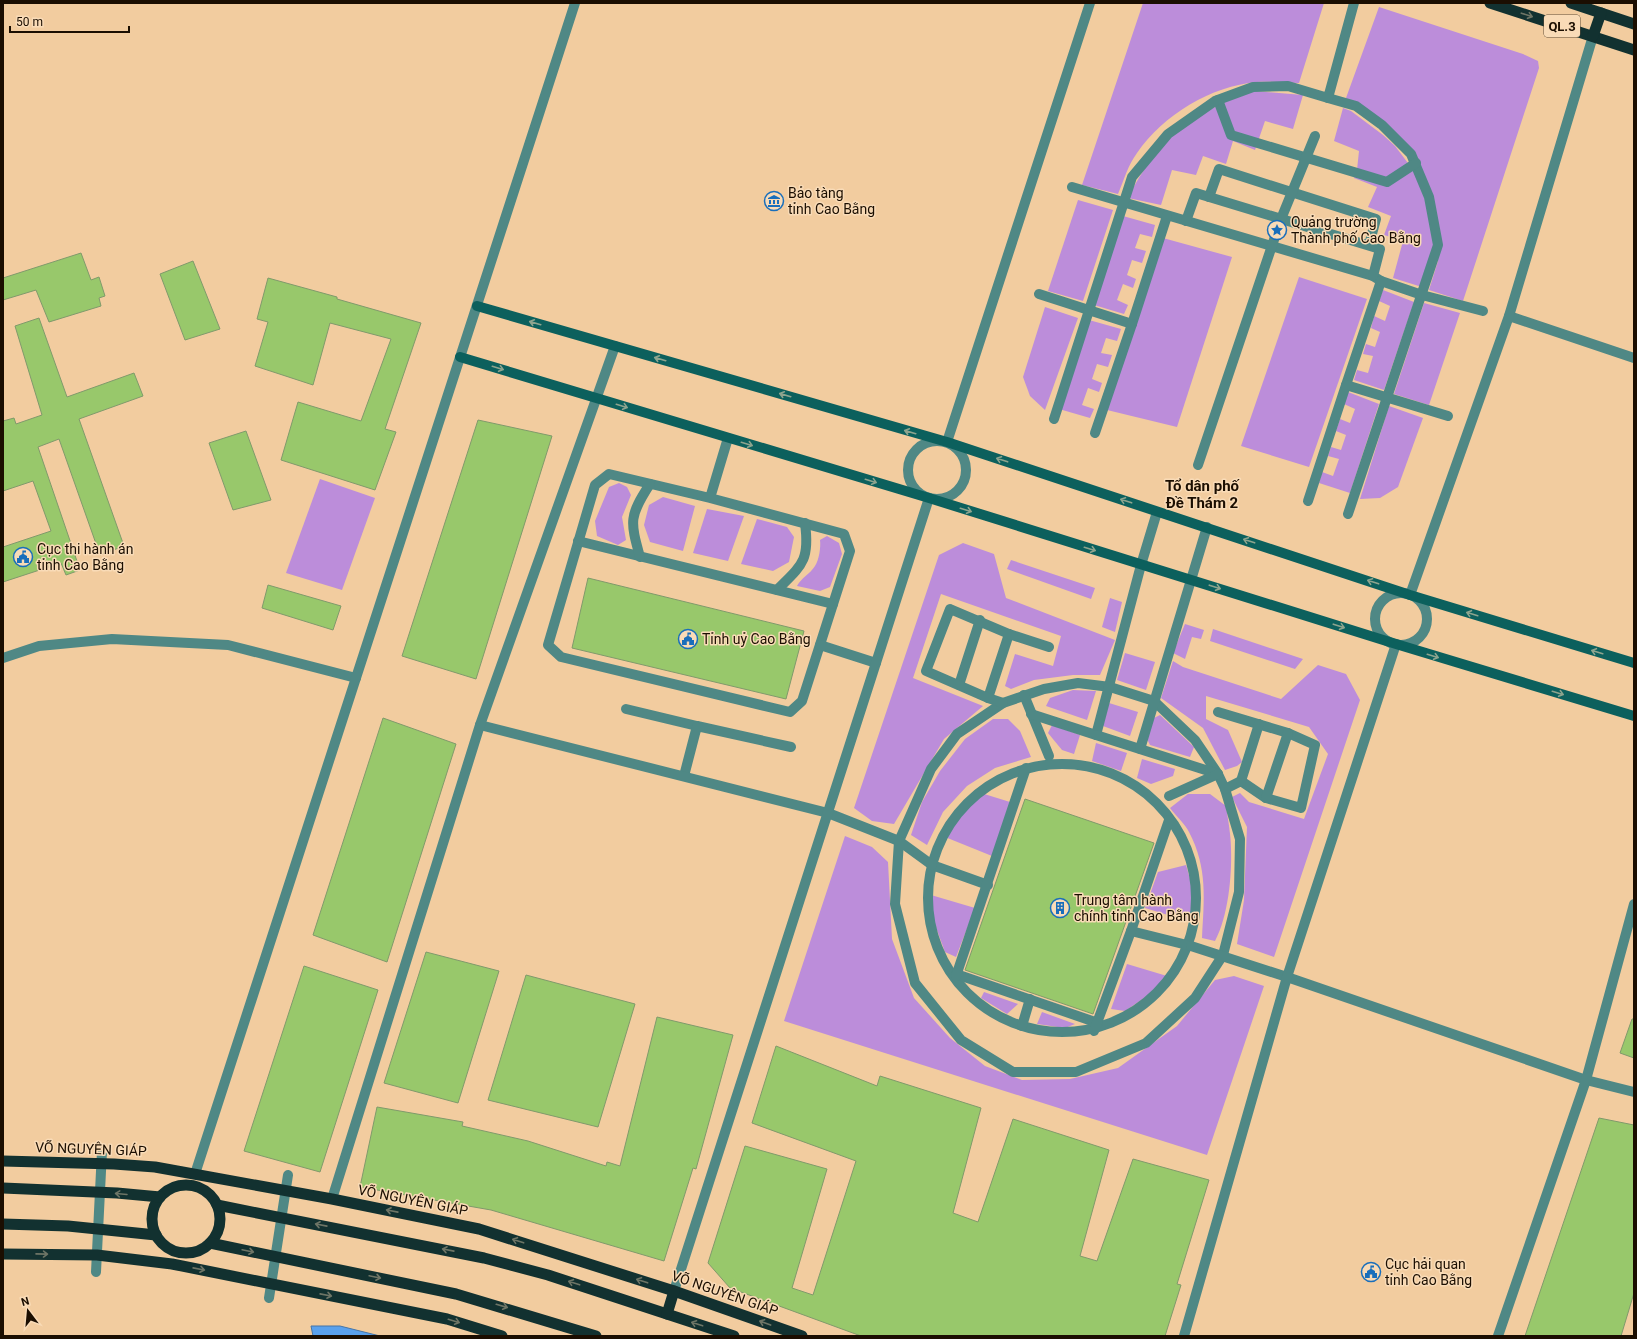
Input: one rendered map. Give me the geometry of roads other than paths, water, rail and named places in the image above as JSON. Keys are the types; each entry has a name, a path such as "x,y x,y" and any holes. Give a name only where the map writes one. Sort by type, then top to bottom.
{"highway":[{"name":"QL.3","path":"1490,3 1634,50"},
{"name":"QL.3","path":"1571,3 1634,24"},
{"path":"1593,36 1600,13"},
{"name":"VÕ NGUYÊN GIÁP","path":"3,1161 155,1167 194,1180 286,1191 479,1229 674,1291 802,1336"},
{"name":"VÕ NGUYÊN GIÁP","path":"160,1197 171,1188 194,1180"},
{"name":"VÕ NGUYÊN GIÁP","path":"194,1180 205,1190 217,1205"},
{"path":"3,1188 100,1192 160,1197 152,1215 156,1235 166,1246 180,1252 199,1250 210,1243 219,1228 220,1216 217,1205 484,1258 556,1277 734,1336"},
{"path":"3,1224 98,1228 156,1235"},
{"path":"210,1243 456,1294 596,1336"},
{"path":"177,1265 180,1252"},
{"path":"3,1254 97,1255 177,1265 447,1319 502,1336"},
{"path":"667,1314 674,1291"}],"main road":[{"path":"477,306 948,442 1410,594 1634,663"},
{"path":"460,357 929,498 1396,644 1634,716"}],"street":[{"path":"194,1180 575,3"},
{"path":"948,442 1090,3"},
{"path":"1328,98 1354,3"},
{"path":"1410,594 1509,316 1593,36"},
{"path":"1054,419 1132,177 1168,134 1218,100 1253,88 1288,86 1356,106 1382,125 1411,154 1429,197 1438,245 1348,514"},
{"path":"1218,100 1231,135 1386,182 1416,163"},
{"path":"1198,465 1281,219 1315,136"},
{"path":"1209,197 1219,169 1376,219 1369,245"},
{"path":"1072,187 1377,278 1422,295 1483,311"},
{"path":"1186,222 1196,193 1380,249 1377,278 1346,385 1308,501"},
{"path":"1095,433 1167,216"},
{"path":"1038,294 1132,324"},
{"path":"1509,316 1634,358"},
{"path":"332,1199 480,725 615,346"},
{"path":"1346,385 1448,416"},
{"path":"710,498 728,438"},
{"path":"938,440 948,442 956,447 962,455 966,464 965,479 957,492 949,497 939,499 920,495 909,480 907,470 908,461 916,449 928,442 938,440"},
{"path":"609,474 710,498 844,534 850,551 802,701 790,712 561,657 548,645 595,485 609,474"},
{"path":"640,556 632,527 636,505 650,484"},
{"path":"674,1291 929,498"},
{"path":"1096,735 1110,687 1141,565 1158,512"},
{"path":"777,590 801,565 808,544 804,524"},
{"path":"1140,749 1207,527"},
{"path":"578,541 833,604"},
{"path":"1393,594 1410,594 1423,605 1427,622 1420,637 1404,645 1396,644 1385,639 1377,629 1375,621 1376,612 1382,602 1393,594"},
{"path":"1003,703 988,698 926,670 950,609 980,620 1009,634 1050,647"},
{"path":"959,685 980,620"},
{"path":"988,698 1009,634"},
{"path":"3,658 39,646 112,639 228,645 356,678"},
{"path":"1184,1336 1287,977 1396,644"},
{"path":"820,645 876,663"},
{"path":"1078,683 1110,687 1154,701 1195,740 1218,774 1225,789 1240,840 1239,892 1223,955 1195,998 1146,1043 1076,1072 1012,1072 961,1040 915,983 895,904 900,841 931,769 957,734 1003,703 1024,695 1044,689 1078,683"},
{"path":"1024,695 1048,760"},
{"path":"626,709 791,747"},
{"path":"1218,712 1288,733 1315,745 1301,808 1266,798 1241,781"},
{"path":"1031,714 1218,774"},
{"path":"1225,789 1241,781 1259,724"},
{"path":"480,725 828,813 900,841 932,865 988,885"},
{"path":"684,776 697,726"},
{"path":"1266,798 1288,733"},
{"path":"1048,760 1102,770 1124,780 1153,803 1175,828 1198,885 1200,913 1191,946 1171,977 1144,1006 1117,1022 1096,1027 1055,1030 1022,1026 982,1005 956,975 936,944 928,914 928,882 937,844 956,809 984,783 1026,768 1048,760"},
{"path":"956,975 988,885 1026,768"},
{"path":"1153,803 1218,774"},
{"path":"1096,1027 1169,820"},
{"path":"1498,1336 1586,1080 1634,904"},
{"path":"1131,931 1223,955 1586,1080 1634,1092"},
{"path":"956,975 1030,999 1096,1027"},
{"path":"1022,1026 1030,999"},
{"path":"96,1272 102,1151"},
{"path":"269,1298 288,1175"}],"water":[{"path":"311,1326 340,1326 380,1336 313,1336"}],"place":[{"name":"Bảo tàng tỉnh Cao Bằng","path":"774,201"},
{"name":"Quảng trường Thành phố Cao Bằng","path":"1277,230"},
{"name":"Cục thi hành án tỉnh Cao Bằng","path":"23,557"},
{"name":"Tỉnh uỷ Cao Bằng","path":"688,639"},
{"name":"Trung tâm hành chính tỉnh Cao Bằng","path":"1060,908"},
{"name":"Cục hải quan tỉnh Cao Bằng","path":"1371,1272"}],"district":[{"name":"Tổ dân phố Đề Thám 2","path":"1202,494"}]}
